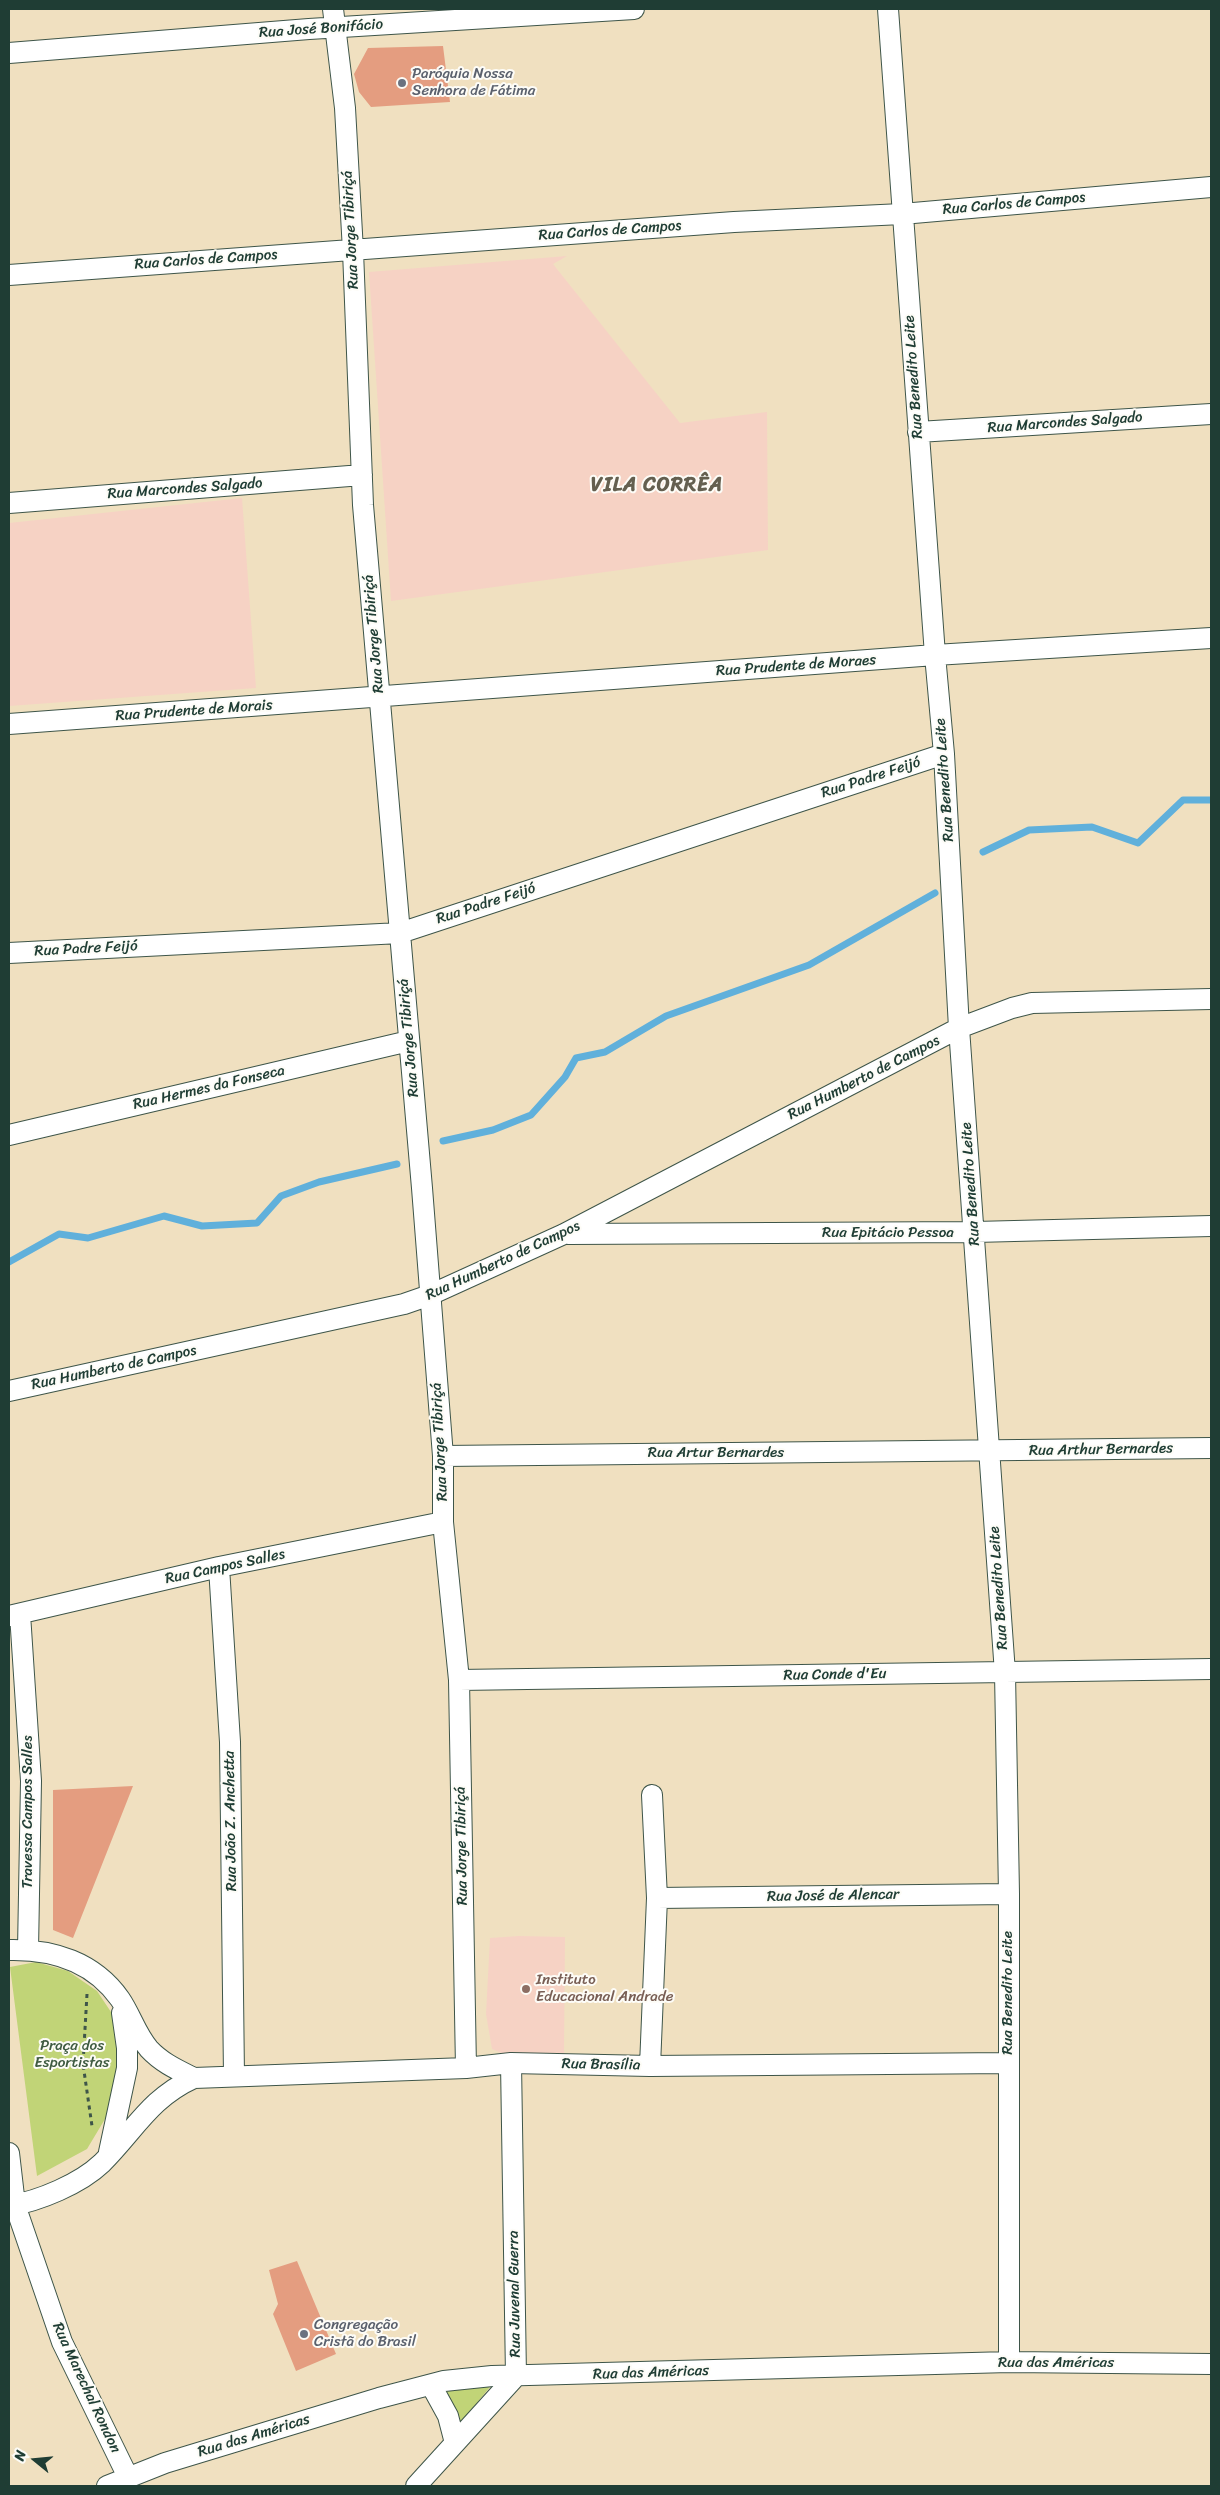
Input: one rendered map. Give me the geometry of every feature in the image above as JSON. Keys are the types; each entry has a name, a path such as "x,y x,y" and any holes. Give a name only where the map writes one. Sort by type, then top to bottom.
{"street":[{"name":"Rua José Bonifácio","path":"9,53 334,18 634,9"},
{"name":"Rua Benedito Leite","path":"888,9 934,655 944,754 959,1028 1005,1673 1009,1894 1009,2362"},
{"name":"Rua Jorge Tibiriçá","path":"334,18 345,108 362,475 443,1456 443,1522 459,1680 466,2068"},
{"name":"Rua Carlos de Campos","path":"9,275 734,222 902,214 1211,187"},
{"name":"Rua Marcondes Salgado","path":"918,432 1211,414"},
{"name":"Rua Marcondes Salgado","path":"9,503 362,475"},
{"name":"Rua Prudente de Moraes","path":"380,697 934,655 1211,638"},
{"name":"Rua Prudente de Morais","path":"9,724 380,697"},
{"name":"Rua Padre Feijó","path":"9,953 400,933 944,754"},
{"name":"Rua Humberto de Campos","path":"9,1391 395,1306 430,1295 564,1234 959,1028 1012,1008 1032,1003 1211,1000"},
{"name":"Rua Hermes da Fonseca","path":"9,1135 410,1042"},
{"name":"Rua Epitácio Pessoa","path":"564,1234 974,1232 1211,1226"},
{"name":"Rua Arthur Bernardes","path":"990,1451 1211,1448"},
{"name":"Rua Artur Bernardes","path":"443,1456 990,1451"},
{"name":"Rua Campos Salles","path":"15,1615 219,1567 443,1522"},
{"name":"Rua João Z. Anchetta","path":"219,1567 230,1742 234,2076"},
{"name":"Travessa Campos Salles","path":"15,1615 31,1781 18,1950"},
{"name":"Rua Conde d'Eu","path":"459,1680 1211,1669"},
{"path":"650,2066 657,1898 652,1795"},
{"name":"Rua José de Alencar","path":"657,1898 1009,1894"},
{"path":"18,1950 60,1956 88,1967 106,1982 120,2000 149,2049 163,2062 194,2078"},
{"path":"108,2156 127,2068 127,2048 120,2000"},
{"name":"Rua Brasília","path":"194,2078 466,2068 511,2063 650,2066 1008,2063"},
{"name":"Rua Juvenal Guerra","path":"416,2486 516,2376 511,2063"},
{"path":"12,2205 67,2187 83,2178 108,2156 159,2098 194,2078"},
{"name":"Rua Marechal Rondon","path":"9,2153 12,2205 62,2342 128,2477"},
{"name":"Rua das Américas","path":"107,2486 174,2460 431,2385 492,2376 1009,2362 1211,2364"},
{"path":"431,2385 448,2416 455,2443"}],"path":[{"path":"88,1967 82,2064 93,2131"}],"shaded area":[{"path":"567,256 553,264 680,423 767,412 768,550 391,601 369,272"},
{"path":"242,498 256,688 9,706 9,523"},
{"name":"Instituto Educacional Andrade","path":"519,1936 565,1937 564,2053 506,2055 492,2049 486,2014 490,1938"}],"green space":[{"name":"Praça dos Esportistas","path":"36,1962 68,1971 97,1991 115,2018 124,2060 108,2114 87,2149 37,2176 10,1967"},
{"path":"494,2382 458,2426 443,2391"}],"building":[{"name":"Paróquia Nossa Senhora de Fátima","path":"443,46 450,102 371,107 359,92 354,74 368,48"},
{"path":"133,1786 73,1938 53,1930 53,1790"},
{"name":"Congregação Cristã do Brasil","path":"297,2261 336,2354 296,2371 273,2314 278,2304 269,2270"}],"waterway":[{"path":"983,852 1029,830 1092,827 1138,843 1183,800 1211,800"},
{"path":"443,1141 493,1130 531,1115 565,1077 576,1058 605,1052 666,1016 809,965 935,893"},
{"path":"9,1262 59,1234 88,1238 164,1216 202,1226 257,1223 281,1196 319,1182 397,1164"}],"place":[{"name":"Paróquia Nossa Senhora de Fátima","path":"402,83"},
{"name":"Instituto Educacional Andrade","path":"526,1989"},
{"name":"Congregação Cristã do Brasil","path":"304,2334"}],"district":[{"name":"VILA CORRÊA","path":"657,486"}]}
